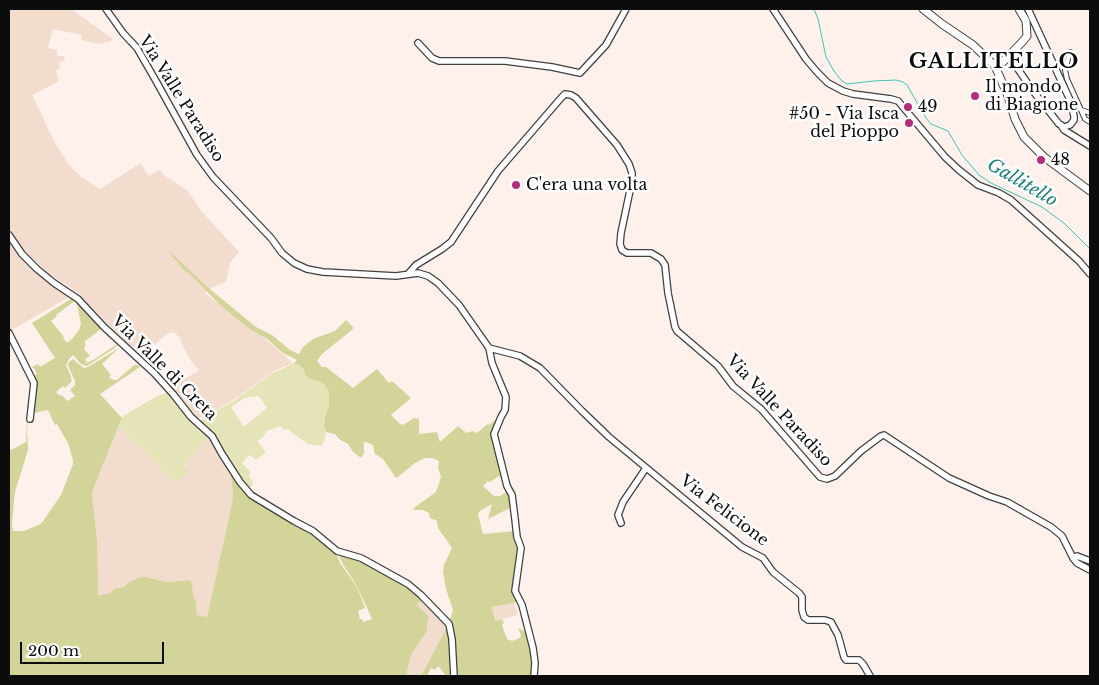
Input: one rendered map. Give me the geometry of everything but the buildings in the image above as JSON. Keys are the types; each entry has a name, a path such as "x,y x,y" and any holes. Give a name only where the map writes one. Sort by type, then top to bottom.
{"street":[{"name":"Via Valle Paradiso","path":"106,9 137,48 197,155 213,177 271,238 282,253 294,264 306,269 323,272 396,276 408,274 416,265 451,242 507,160 565,94 573,96 617,145 629,164 632,173 632,181 620,234 622,250 627,253 651,253 661,259 666,269 668,293 677,331 718,366 733,386 762,410 820,477 828,479 835,476 861,451 878,437 884,435 949,478 1007,502 1051,527 1062,536 1072,558"},
{"path":"418,43 432,58 439,61 505,61 552,67 580,73 606,45 626,9"},
{"path":"773,9 806,59 828,83 843,92 891,98 898,101 945,157 959,170 978,185 1011,200 1079,261 1090,274"},
{"path":"922,9 973,45 995,66 1008,96 1015,119 1024,137 1044,157 1090,191"},
{"path":"995,66 1003,62 1026,36 1026,21 1019,9"},
{"path":"1028,9 1070,100 1074,120 1070,125 1061,126"},
{"path":"1070,52 1065,70 1067,79 1085,119 1090,122"},
{"path":"1009,56 1038,98 1064,130 1090,146"},
{"path":"1081,110 1090,113"},
{"name":"Via Valle di Creta","path":"9,235 22,254 37,269 78,299 114,337 154,373 191,417 212,436 240,482 251,495 313,531 337,551 361,558 408,584 421,595 449,624 452,639 454,676"},
{"path":"408,274 418,273 428,276 438,283 459,305 489,348 492,363 506,397 505,410 500,417 494,434 507,486 512,495 517,537 521,548 515,591 522,605 533,648 536,663 534,676"},
{"path":"9,333 34,383 30,419"},
{"name":"Via Felicione","path":"489,348 520,356 540,368 609,437 742,547 763,558 773,572 802,597 801,603 804,617 808,620 826,620 831,622 838,635 846,660 859,660 870,676"},
{"path":"621,523 618,515 623,502 646,468"},
{"path":"1072,558 1080,557 1090,561"},
{"path":"1072,558 1090,570"}],"shaded area":[{"path":"9,9 71,9 113,39 99,44 81,40 82,35 53,29 48,48 57,50 57,56 64,56 65,60 59,62 60,68 56,71 59,81 32,95 55,143 69,165 80,176 100,189 141,163 148,176 160,170 162,174 187,190 202,212 239,252 230,263 226,282 209,289 205,293 261,335 293,363 276,370 220,408 197,419 171,387 199,370 193,364 180,338 174,332 167,334 148,350 142,351 127,343 78,293 50,274 21,248 9,231"},
{"path":"9,239 19,253 71,296 10,331 9,328"},
{"path":"294,363 300,366 312,380 324,384 329,392 329,408 325,416 324,426 326,432 321,446 308,444 289,429 284,430 280,426 267,431 257,441 265,453 256,460 249,455 243,462 250,471 249,477 253,481 252,486 247,487 213,435 197,422 232,402 273,373","holes":["258,396 267,408 244,427 231,407 245,398"]},
{"path":"167,390 210,436 186,463 185,466 188,472 177,482 171,480 152,458 136,445 119,426 123,416 159,395 165,394"},
{"path":"119,426 136,445 152,458 159,468 164,470 171,480 186,469 186,463 210,436 230,467 232,504 207,617 197,615 197,607 190,580 166,582 141,577 110,593 97,597 97,539 92,494"},
{"path":"422,602 447,627 421,676 406,676 411,655 427,631 427,622 423,610 417,606 418,603"},
{"path":"514,603 518,615 495,621 492,607"}],"green space":[{"path":"168,250 205,285 256,327 272,335 290,350 299,354 303,347 313,339 335,331 346,320 353,329 322,354 317,361 322,367 326,367 353,388 377,369 389,383 392,381 411,398 391,415 403,425 414,418 419,419 419,434 437,432 440,442 458,426 466,433 473,431 477,433 498,418 495,431 507,484 499,476 490,482 488,481 483,486 494,496 500,496 506,492 508,487 510,508 488,519 492,504 478,514 483,534 515,531 519,546 517,572 518,601 492,607 495,621 502,619 504,623 502,625 507,639 512,641 520,638 521,635 518,628 529,634 533,658 532,676 457,676 454,634 448,620 453,610 443,572 444,565 452,548 438,528 437,521 430,518 429,513 423,510 413,510 436,492 441,477 438,468 439,461 425,458 415,463 396,478 383,459 375,454 373,445 364,442 364,453 361,458 335,434 326,432 324,426 325,416 329,407 329,392 324,384 306,376 304,370 294,363 297,360 283,353 266,338 251,330 221,306 183,269"},
{"path":"74,297 76,300 51,321 67,343 79,330 81,324 78,303 101,327 100,330 85,341 84,349 90,356 85,359 87,362 84,364 117,344 105,331 119,344 87,366 81,364 73,355 66,365 72,381 65,388 63,386 56,392 67,401 75,396 70,390 75,385 75,381 68,365 73,359 84,368 119,348 102,364 111,375 109,378 117,380 134,365 140,367 100,394 122,418 92,494 97,539 98,596 110,593 114,589 123,587 141,577 166,582 190,580 196,602 197,615 207,617 232,504 230,467 245,488 335,550 340,563 357,587 361,597 365,608 358,611 363,622 372,619 357,586 338,554 361,558 407,585 421,597 424,604 421,602 417,606 429,617 427,631 411,655 406,676 9,676 9,451 26,442 27,419 31,397 27,429 28,450 15,492 12,523 13,531 24,531 41,524 61,495 73,464 68,443 57,424 55,425 48,410 34,413 33,415 32,374 34,376 37,374 32,367 38,364 40,367 55,358 32,323"},
{"path":"447,627 450,627 455,676 446,676 438,666 435,670 431,668 427,676 421,676"}],"waterway":[{"name":"Gallitello","path":"814,9 826,57 842,81 847,84 896,80 903,82 907,85 926,118 931,124 948,131 962,155 979,175 991,183 1042,207 1065,224 1090,249"}],"place":[{"name":"Il mondo di Biagione","path":"975,96"},
{"name":"49","path":"908,107"},
{"name":"#50 - Via Isca del Pioppo","path":"909,123"},
{"name":"48","path":"1041,160"},
{"name":"C'era una volta","path":"516,185"}],"district":[{"name":"GALLITELLO","path":"994,62"}]}
